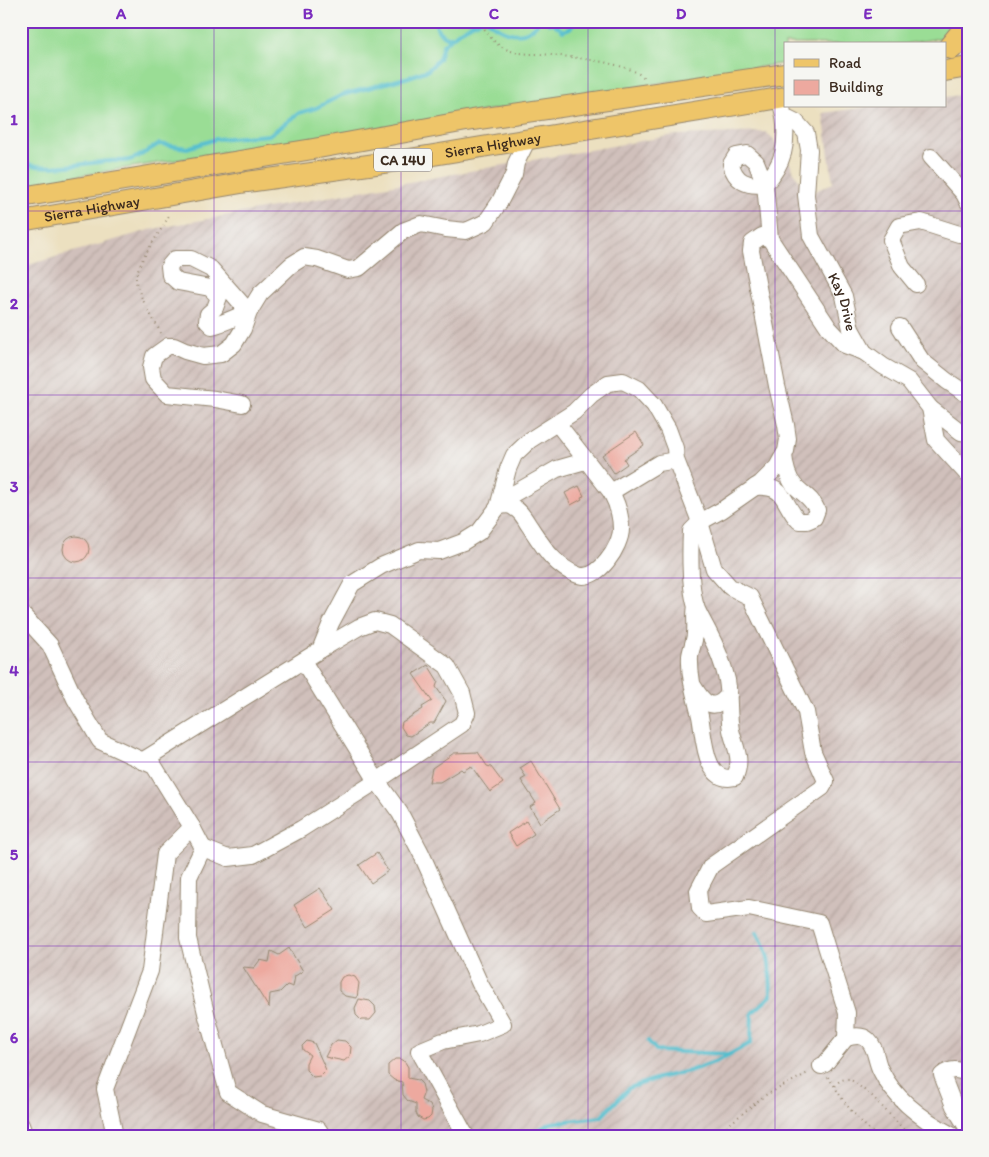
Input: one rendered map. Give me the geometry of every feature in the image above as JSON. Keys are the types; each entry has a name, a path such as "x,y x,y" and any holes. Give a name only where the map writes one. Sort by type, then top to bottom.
{"highway":[{"path":"955,46 968,26"}],"main road":[{"path":"946,71 968,67"},
{"name":"Sierra Highway","path":"21,196 304,151 525,112 784,74"},
{"name":"Sierra Highway","path":"21,221 247,182 380,164 528,139 783,104"},
{"path":"525,112 528,139"}],"street":[{"path":"783,104 786,134 784,152 776,169 764,184 770,239 829,328 845,345 864,352"},
{"name":"Kay Drive","path":"786,108 806,133 809,150 806,195 811,236 844,296 851,329 864,352 909,381 930,408 936,440 968,475"},
{"path":"242,404 167,394 153,379 151,367 154,356 168,346 174,346 203,356 221,354 234,344 260,294 291,265 304,257 317,258 348,270 359,268 403,231 421,224 466,231 486,222 499,204 528,139"},
{"path":"931,157 964,194 968,202"},
{"path":"916,284 902,267 891,240 899,226 920,222 959,234 968,233"},
{"path":"696,606 716,647 727,680 729,715 739,754 740,767 736,777 728,779 719,774 708,762 692,684 690,655 695,634 696,606 689,562 691,531 700,522 722,510 755,487 777,467 786,451 788,439 786,425 751,251 752,243 757,238 762,236 770,239"},
{"path":"175,259 191,259 211,269 249,312 212,326 207,321 208,314 215,308 219,297 210,288 178,282 170,275 169,266 175,259"},
{"path":"900,327 922,361 947,381 968,394"},
{"path":"498,507 514,454 530,440 574,412 591,395 608,384 624,381 639,389 654,405 668,429 675,448 676,460 700,522 714,569 730,586 750,597 806,712 813,752 826,781 822,788 711,866 698,891 700,908 706,914 749,908 819,923 847,1013 846,1038 825,1064 821,1066"},
{"path":"930,408 961,432 968,433"},
{"path":"498,507 508,505 517,509 551,557 567,570 580,576 590,575 601,567 612,554 621,530 619,511 611,492 557,423"},
{"path":"755,487 775,489 781,493 793,515 799,521 808,521 814,518 817,510 813,500 793,485 786,470 784,455"},
{"path":"320,650 331,622 352,584 381,566 419,550 440,551 463,542 479,532 498,507 513,494 557,469 585,460"},
{"path":"611,492 624,486 659,463 676,460"},
{"path":"21,613 50,645 75,699 100,741 142,761 154,766 192,827 202,848 228,858 253,855 301,829 462,724 467,713 462,693 447,666 390,625 375,621 359,627 303,660 142,761"},
{"path":"303,660 377,781 402,818 421,853 480,984 503,1024 480,1034 443,1041 419,1050 466,1136"},
{"path":"692,684 699,696 708,704 716,705 729,694"},
{"path":"115,1136 105,1089 150,972 166,854 192,827"},
{"path":"202,848 189,878 188,938 228,1092 262,1114 319,1130 322,1136"},
{"path":"846,1038 860,1036 866,1038 874,1048 877,1062 888,1084 919,1115 953,1136"},
{"path":"968,1074 960,1070 952,1070 942,1075 954,1106 968,1129"},
{"path":"21,1125 25,1136"}],"path":[{"path":"479,21 491,38 501,47 517,53 580,58 627,68 642,75 647,81 651,94"},
{"path":"168,346 143,300 136,281 139,265 165,225 170,213 172,195"},
{"path":"715,1136 764,1096 821,1066"},
{"path":"876,1136 842,1100 835,1087 837,1082 850,1078 872,1096 910,1136"},
{"path":"785,1136 792,1132 815,1133 818,1136"}],"shaded area":[{"path":"968,94 968,1136 21,1136 21,267 153,229 675,135 766,132 784,152 806,195 833,183 823,113 860,108 946,108 946,97"}],"green space":[{"path":"21,21 963,21 946,37 916,42 784,42 784,63 76,176 21,188"}],"building":[{"path":"636,432 644,445 624,459 627,464 614,473 602,455"},
{"path":"579,486 584,496 571,505 565,493"},
{"path":"76,536 85,540 89,549 85,558 76,562 67,558 63,549 67,540"},
{"path":"428,665 438,681 436,687 446,701 434,723 430,723 411,736 406,735 401,727 402,722 432,701 413,674"},
{"path":"478,752 487,766 491,767 503,783 490,792 471,766 463,771 461,769 440,782 429,782 432,768 454,753"},
{"path":"531,761 560,809 540,823 530,807 536,803 521,780 526,777 520,768"},
{"path":"526,821 534,834 516,846 508,833"},
{"path":"377,853 388,871 371,883 359,865"},
{"path":"320,888 335,910 308,927 294,905"},
{"path":"289,948 303,971 295,976 293,987 287,985 280,992 270,994 269,1008 243,967 254,968 260,960 269,962 271,951 279,955"},
{"path":"348,975 355,977 359,983 357,998 345,996 339,991 339,982 342,977"},
{"path":"359,999 370,1001 375,1006 376,1013 370,1020 361,1020 356,1015 355,1008"},
{"path":"337,1040 345,1041 351,1047 350,1056 344,1061 325,1057 331,1045"},
{"path":"307,1041 314,1043 326,1070 320,1076 313,1077 306,1070 306,1063 310,1055 303,1050 302,1046"},
{"path":"395,1059 405,1062 408,1067 408,1078 418,1080 422,1084 424,1092 421,1100 430,1105 432,1110 431,1116 428,1119 423,1120 418,1117 416,1104 408,1101 403,1095 402,1082 394,1080 388,1075 388,1065"}],"waterway":[{"path":"434,21 439,32 447,37 453,37"},
{"path":"21,161 30,165 52,167 124,161 133,159 159,144 187,148 216,139 269,135 299,113 316,108 342,95 428,70 439,59 443,45 460,31 480,21"},
{"path":"488,21 506,32 519,34 531,29 537,24 537,21"},
{"path":"545,21 549,24 552,22 563,31 570,28 576,21"},
{"path":"524,1136 551,1123 601,1117 629,1088 717,1061 751,1043 752,1013 771,996 770,970 767,956 757,932"},
{"path":"648,1041 657,1051 728,1054"}]}
